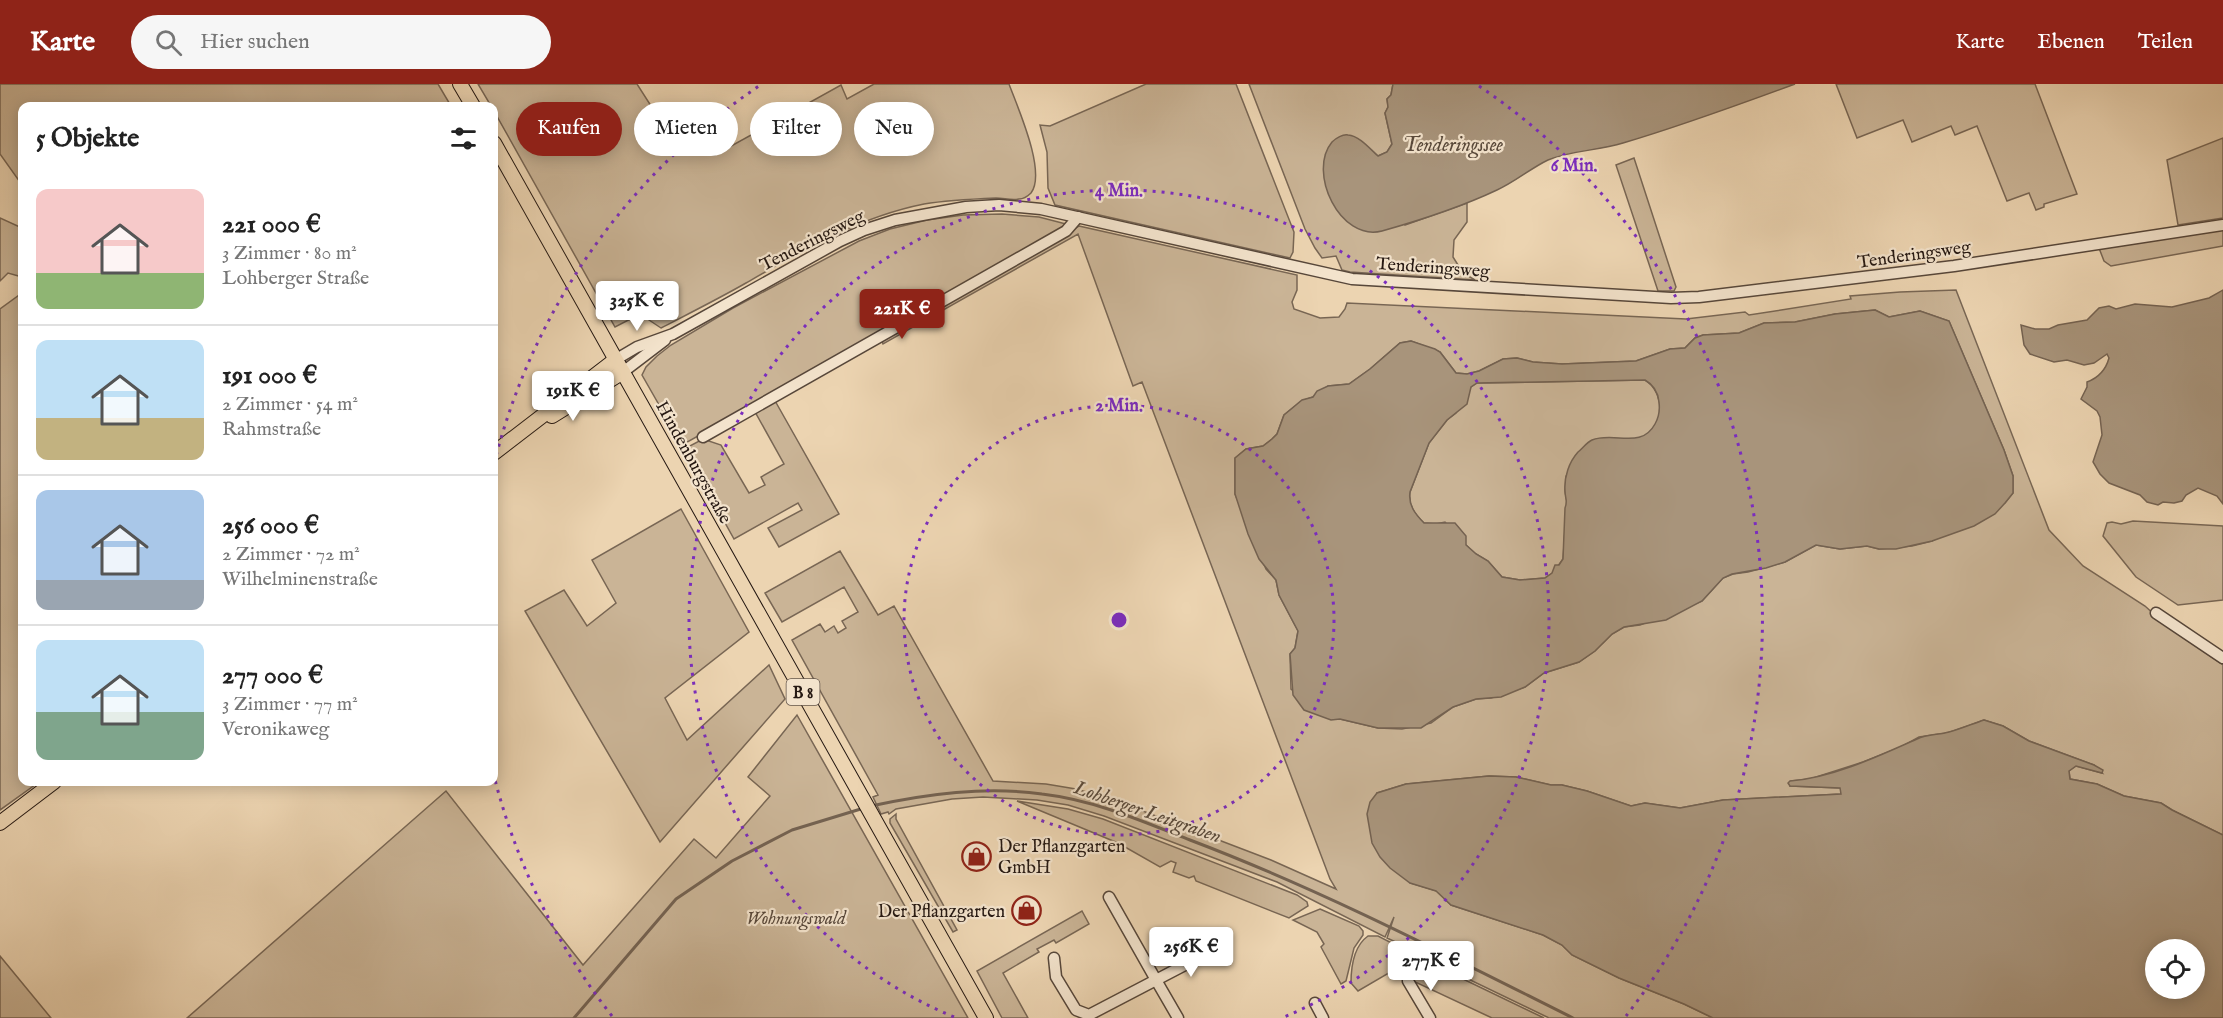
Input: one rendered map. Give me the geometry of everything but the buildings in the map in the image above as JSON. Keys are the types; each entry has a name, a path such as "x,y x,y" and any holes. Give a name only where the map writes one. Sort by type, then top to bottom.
{"main road":[{"path":"460,84 471,102"},
{"name":"Hindenburgstraße","path":"498,150 986,1018"},
{"path":"507,444 562,398 615,360"},
{"path":"498,450 623,372"},
{"path":"0,823 49,786"}],"street":[{"name":"Tenderingsweg","path":"623,372 673,334 840,241 895,220 966,207 999,206 1041,210 1352,279 1671,298 1699,297 1954,266 2223,225"},
{"path":"703,437 1066,231 1078,217"},
{"name":"Tenderingsweg","path":"615,360 637,347 673,334"},
{"path":"2156,613 2223,658"},
{"path":"1109,897 1179,1018"},
{"path":"1054,958 1056,977 1076,1010 1089,1015 1225,944"},
{"path":"1408,981 1430,1018"},
{"path":"1315,1002 1323,1018"}],"green space":[{"path":"0,84 438,84 449,102 18,102 18,179 0,154"},
{"path":"478,84 637,84 649,102 634,102 634,156 738,156 738,142 750,136 750,156 842,156 842,102 810,102 841,85 847,99 874,84 1009,84 1029,139 1033,155 1035,183 1031,193 1021,199 987,198 924,204 877,217 810,247 661,328 640,314 615,327 519,156 622,156 622,102 516,102 516,150 498,118 498,102 489,102"},
{"path":"1146,84 1236,84 1294,232 1293,252 1290,258 1055,205 1048,188 1047,152 1040,125 1050,126"},
{"path":"1249,84 1393,84 1385,113 1392,144 1387,152 1378,156 1371,150 1405,225 1467,203 1467,222 1454,240 1453,257 1463,273 1475,280 1350,272 1342,270 1336,256 1322,258 1305,229"},
{"path":"1836,84 2035,84 2077,194 2044,204 2044,207 2036,210 2029,193 2007,201 1977,126 1955,135 1951,126 1912,142 1903,120 1857,138"},
{"path":"2223,138 2223,218 2178,225 2167,160"},
{"path":"1634,158 1676,287 1674,291 1658,291 1616,165"},
{"path":"1002,214 1039,217 1066,224 1063,232 682,445 642,375 646,367 671,345 733,308 859,241 890,229 927,220 963,215"},
{"path":"0,218 18,226 18,276 8,273 0,281"},
{"path":"1079,226 1297,275 1297,290 1292,302 1294,309 1320,318 1339,317 1347,303 1686,319 1745,312 1749,315 1851,299 1850,296 1956,290 2049,530 2083,566 2145,606 2169,628 2223,665 2223,835 2161,803 2124,796 2097,784 2070,779 2069,771 2076,766 2102,773 2094,765 2029,741 2003,726 1984,720 1947,733 1919,737 1863,762 1810,779 1791,781 1790,786 1841,788 1841,794 1723,800 1680,808 1645,803 1631,806 1562,785 1551,785 1516,777 1489,776 1406,784 1377,793 1410,883 1437,891 1451,905 1543,935 1562,945 1572,955 1619,978 1713,1018 1549,1018 1462,976 1433,966 1426,956 1387,938 1394,917 1385,937 1277,882 1104,816 1068,805 1037,800 983,797 952,799 881,814 873,797 878,795 792,640 820,624 825,632 834,626 838,633 846,628 842,621 858,612 844,587 782,622 765,593 840,551 878,615 894,606 993,781 1046,784 1076,789 1114,800 1271,860 1336,889 1330,879 1142,382 1133,386 1078,234 883,344 881,338","holes":["1875,310 1889,317 1920,311 1949,321 2013,476 2013,493 2005,503 1932,541 1912,546 1879,549 1867,546 1840,549 1816,545 1785,562 1733,574 1723,578 1702,601 1640,625 1624,627 1612,634 1595,651 1579,662 1544,673 1525,687 1453,707 1431,723 1402,729 1378,728 1331,719 1291,689 1290,654 1295,648 1298,631 1279,595 1276,580 1266,569 1235,494 1235,458 1246,449 1263,446 1272,439 1277,434 1284,415 1302,401 1313,397 1328,386 1349,384 1400,343 1411,341 1440,352 1456,373 1467,374 1479,371 1503,359 1517,358 1533,362 1562,364 1636,361 1670,349 1685,348 1695,338 1703,335 1739,333 1764,323 1795,322 1835,314"]},
{"path":"2223,229 2223,246 2111,266 2104,261 2099,248"},
{"path":"18,296 18,786 33,786 0,810 0,309"},
{"path":"1645,380 1652,385 1659,400 1659,417 1655,425 1643,437 1631,440 1609,438 1566,476 1567,502 1563,559 1553,573 1545,578 1520,580 1502,577 1488,561 1466,545 1445,522 1424,523 1413,509 1410,492 1429,443 1447,420 1456,413 1471,387 1477,383"},
{"path":"774,399 839,514 779,547 768,528 802,510 798,503 734,539 684,449 703,439 721,445 749,493 765,485 761,477 784,464 754,410"},
{"path":"681,509 749,632 665,698 687,740 769,665 785,699 660,842 525,611 564,590 587,626 616,603 592,560"},
{"path":"2133,521 2223,526 2223,600 2178,605 2136,577 2103,536 2107,523 2121,524"},
{"name":"Wohnungswald","path":"797,715 968,1018 187,1018 446,791 583,965 694,839 716,858 770,796 748,777"},
{"path":"1017,801 1068,809 1103,819 1297,895 1307,902 1308,906 1289,918 1196,881 1194,876 1189,878 1173,872 1176,863 1171,861 1160,867 1118,843"},
{"path":"896,814 896,819 957,930 953,932 890,823 890,819"},
{"path":"1320,909 1359,926 1363,931 1363,935 1354,948 1346,981 1341,984 1321,947 1324,944 1317,932 1293,920"},
{"path":"1082,911 1089,924 1056,943 1054,940 1037,949 1039,952 1003,973 1028,1018 1002,1018 977,971"},
{"path":"1368,936 1378,936 1423,959 1432,968 1461,978 1544,1018 1492,1018 1392,971 1358,991 1351,983 1353,963 1359,945"},
{"path":"0,956 51,1018 0,1018"}],"water":[{"name":"Tenderingssee","path":"1393,84 1795,84 1614,146 1576,152 1548,160 1504,187 1469,202 1382,231 1367,232 1353,226 1341,216 1332,202 1323,170 1325,155 1332,142 1346,135 1361,140 1378,156 1387,152 1392,144 1385,113"},
{"path":"2223,290 2223,504 2217,496 2198,488 2186,495 2182,501 2163,502 2158,505 2147,502 2140,495 2109,483 2093,462 2102,435 2100,417 2097,411 2081,399 2087,382 2098,376 2106,366 2109,358 2107,354 2094,363 2084,365 2067,360 2054,362 2030,354 2024,345 2021,325 2035,329 2049,329 2058,325 2087,320 2099,308 2109,306 2116,309 2135,304 2172,307 2209,298"},
{"path":"1875,310 1889,317 1920,311 1949,321 2013,476 2013,493 1995,514 1974,526 1932,541 1896,549 1867,546 1840,549 1816,545 1785,562 1732,574 1723,578 1702,601 1666,620 1624,627 1612,634 1595,651 1579,662 1544,673 1525,687 1501,697 1476,699 1453,707 1421,728 1378,728 1340,719 1331,720 1304,710 1293,695 1290,654 1295,648 1298,631 1279,595 1276,580 1259,559 1248,534 1235,494 1235,458 1246,449 1263,446 1272,439 1277,434 1284,415 1302,400 1313,397 1317,391 1328,386 1349,384 1400,343 1411,341 1435,349 1456,373 1467,374 1479,371 1503,359 1517,358 1533,362 1562,364 1636,361 1670,349 1685,348 1695,338 1703,335 1739,333 1764,323 1795,322 1835,314","holes":["1645,380 1657,392 1659,408 1656,421 1649,432 1635,438 1609,437 1592,440 1572,460 1565,480 1563,559 1545,578 1520,580 1502,577 1488,561 1466,545 1466,536 1455,523 1424,523 1413,509 1410,492 1429,443 1447,420 1467,404 1471,387 1477,383"]},
{"path":"1984,720 2003,726 2029,741 2103,770 2102,773 2076,766 2069,771 2070,779 2097,784 2124,796 2161,803 2223,835 2223,1018 1713,1018 1619,978 1572,955 1562,945 1543,935 1451,905 1436,891 1410,883 1380,857 1372,843 1367,814 1370,802 1377,793 1406,784 1489,776 1516,777 1551,785 1562,785 1631,806 1645,803 1680,808 1723,800 1841,794 1840,788 1790,786 1788,783 1839,771 1921,737 1949,732"}],"waterway":[{"name":"Lohberger Leitgraben","path":"871,806 913,798 978,791 1042,794 1099,806 1288,880 1384,924 1573,1018"},
{"name":"Lohberger Leitgraben","path":"574,1018 676,899 732,861 792,830 864,808"}],"place":[{"name":"Der Pflanzgarten GmbH","path":"977,856"},
{"name":"Der Pflanzgarten","path":"1026,911"}]}
